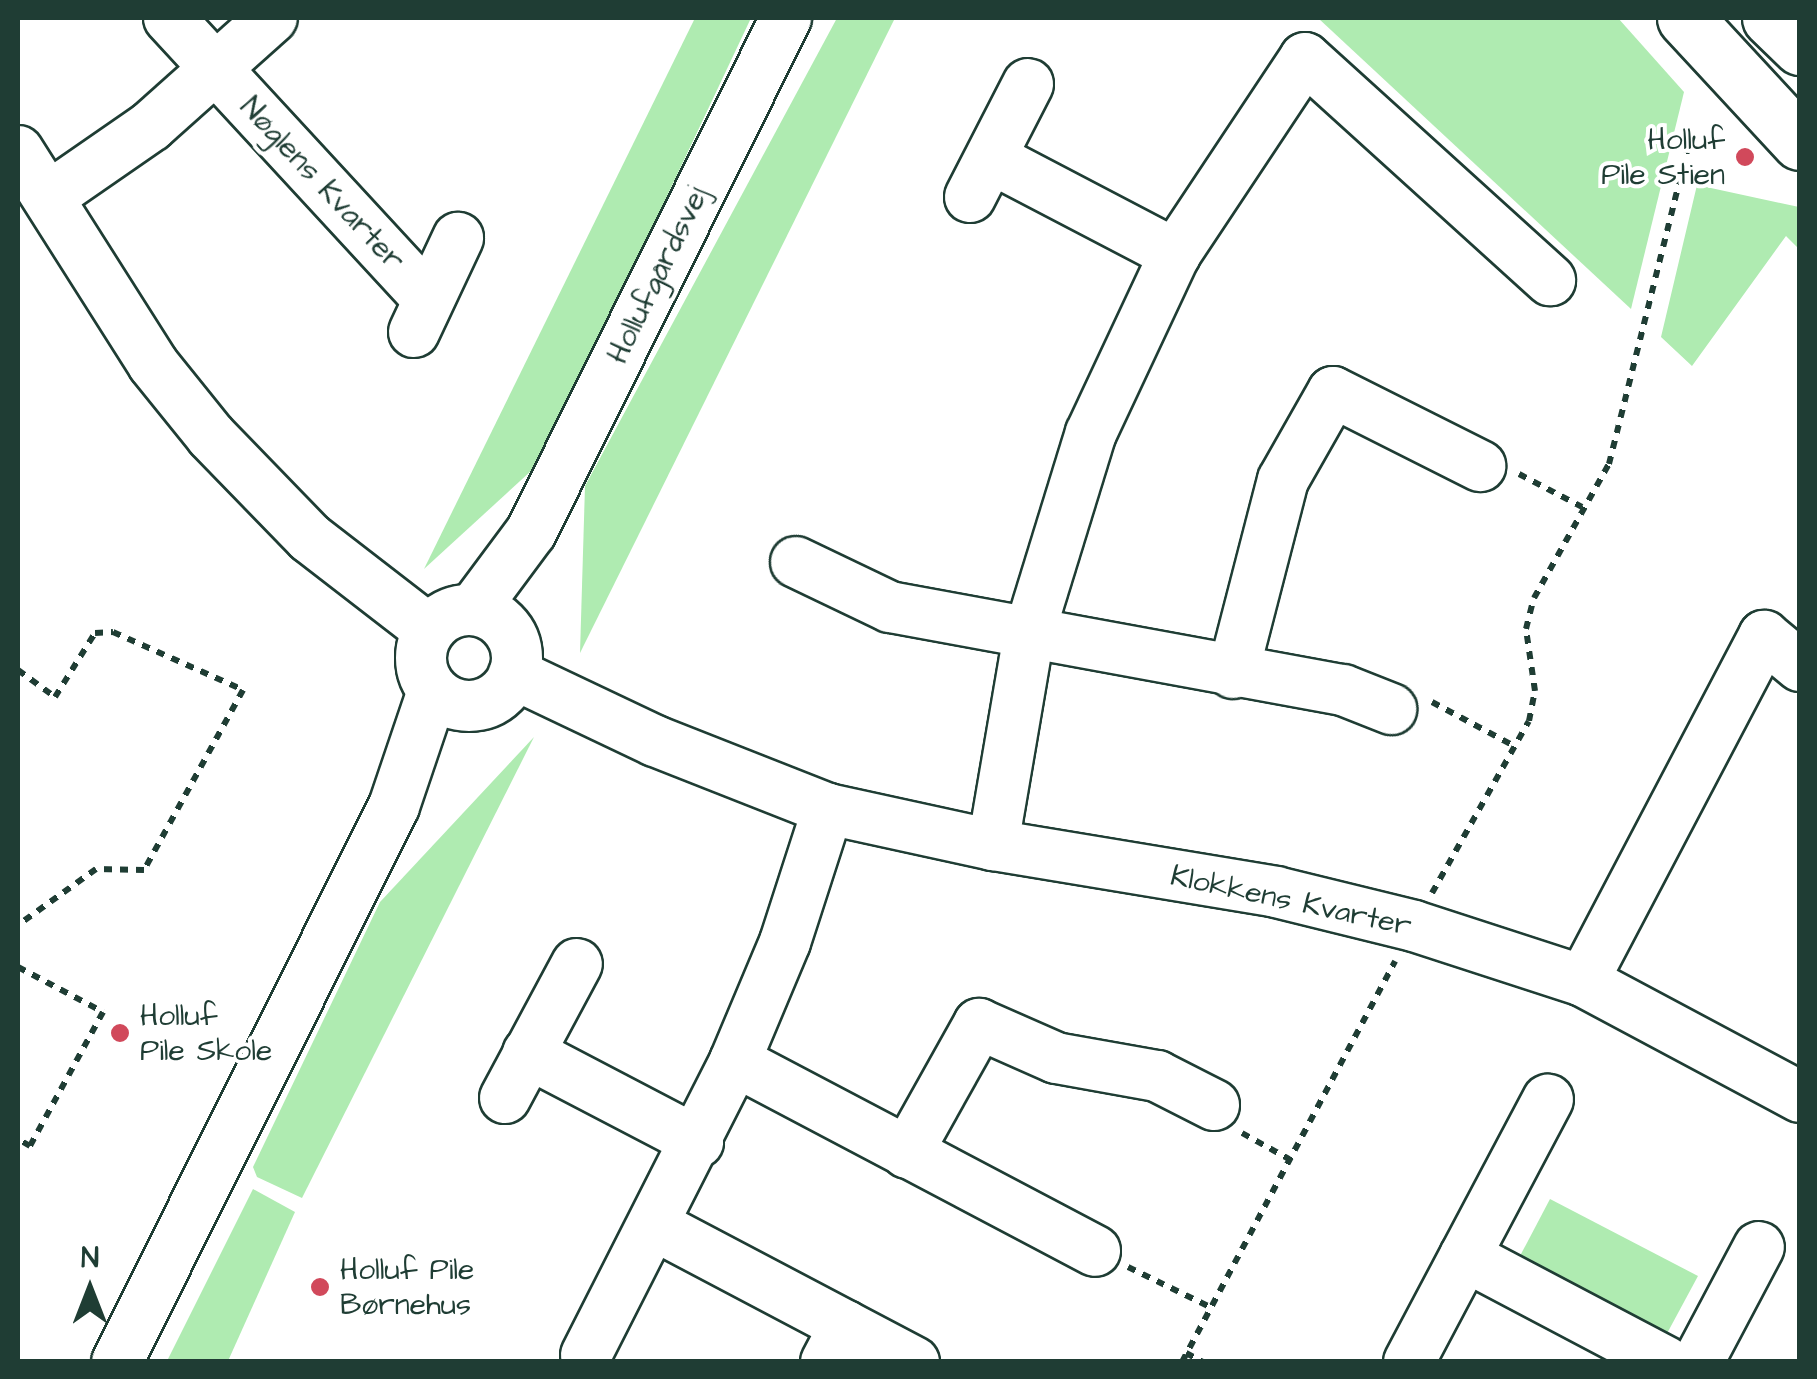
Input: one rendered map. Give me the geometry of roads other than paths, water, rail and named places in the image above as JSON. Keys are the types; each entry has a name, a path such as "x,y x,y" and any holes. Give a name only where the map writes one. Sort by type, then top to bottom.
{"main road":[{"path":"1685,18 1800,142"},
{"path":"1770,18 1800,48"}],"street":[{"name":"Nøglens Kvarter","path":"168,18 420,315 458,238"},
{"name":"Nøglens Kvarter","path":"50,196 216,71 272,18"},
{"name":"Hollufgårdsvej","path":"489,618 786,18"},
{"path":"993,844 1029,634 1091,433 1175,254 1305,58 1550,280"},
{"path":"1028,84 981,177 1175,254"},
{"path":"18,151 153,364 211,436 310,538 429,630"},
{"path":"1233,673 1283,480 1333,392 1480,466"},
{"path":"796,562 890,607 1342,690 1391,710"},
{"path":"448,614 489,618 516,648 514,674 496,699 450,699 420,662 429,630 448,614"},
{"path":"1583,981 1764,636 1800,666"},
{"name":"Klokkens Kvarter","path":"514,674 656,742 828,809 993,844 1276,892 1414,926 1583,981 1800,1096"},
{"path":"118,1362 450,699"},
{"path":"586,1354 698,1142 735,1061 786,942 828,809"},
{"path":"505,1098 576,964"},
{"path":"907,1153 979,1024 1056,1058 1157,1076 1214,1104"},
{"path":"528,1053 698,1142"},
{"path":"735,1061 1095,1251"},
{"path":"1409,1362 1548,1099"},
{"path":"654,1224 836,1344 914,1362"},
{"path":"1698,1362 1759,1247"},
{"path":"1465,1256 1666,1362"}],"place":[{"name":"Holluf Pile Stien","path":"1745,157"},
{"name":"Holluf Pile Skole","path":"120,1033"},
{"name":"Holluf Pile Børnehus","path":"320,1287"}]}
